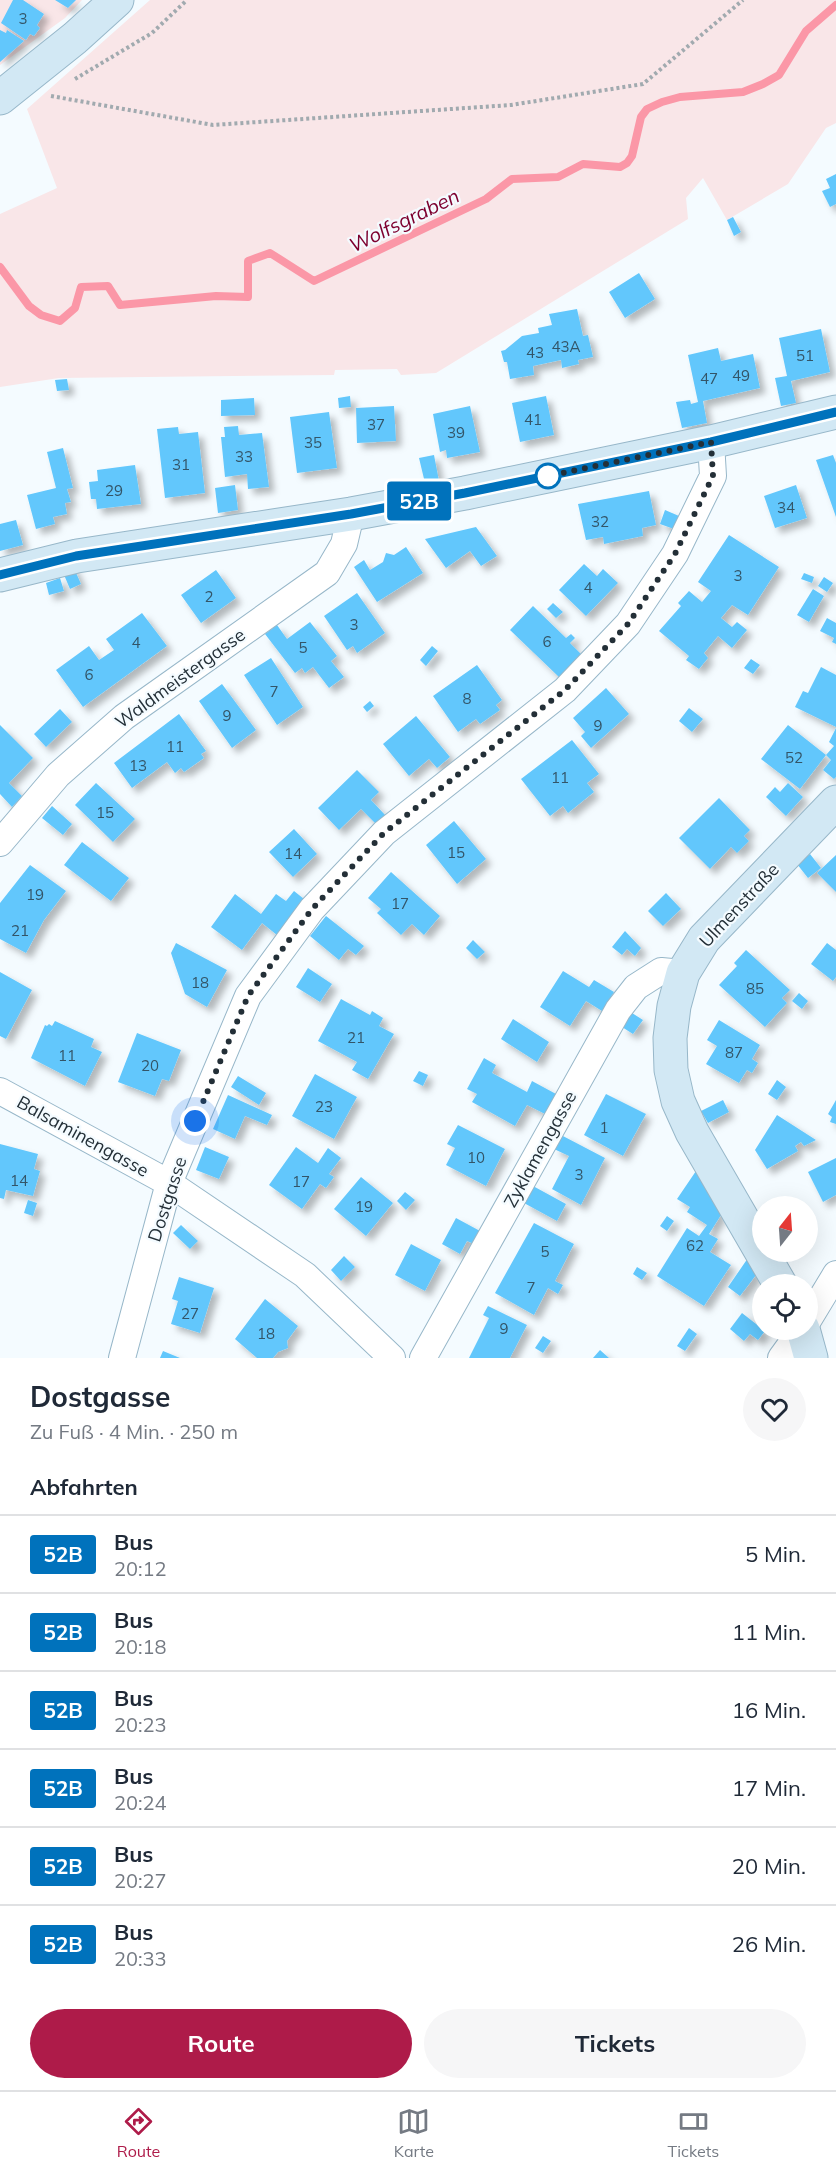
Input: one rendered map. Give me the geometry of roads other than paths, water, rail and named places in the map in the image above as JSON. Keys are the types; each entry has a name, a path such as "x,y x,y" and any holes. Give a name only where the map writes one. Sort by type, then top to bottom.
{"street":[{"path":"0,98 75,38 117,0"},
{"path":"0,575 76,556 351,514 465,493 711,442 836,412"},
{"name":"Dostgasse","path":"122,1358 169,1183 248,996 312,909 384,833 565,690 628,624 675,554 713,476 711,442"},
{"name":"Waldmeistergasse","path":"0,843 58,775 124,717 327,573 344,544 351,514"},
{"name":"Ulmenstraße","path":"774,1274 692,1132 678,1101 671,1070 670,1038 674,1006 683,973 704,939 836,802"},
{"name":"Zyklamengasse","path":"423,1358 618,1010 636,987 662,971 683,973"},
{"name":"Balsaminengasse","path":"0,1091 169,1183 305,1275 392,1358"},
{"path":"818,1304 836,1274"},
{"path":"781,1358 795,1340"},
{"path":"806,1340 811,1358"}],"waterway":[{"name":"Wolfsgraben","path":"0,267 29,306 41,315 60,321 75,308 81,287 108,286 120,305 216,296 248,297 248,261 270,253 314,281 486,199 512,179 558,177 583,164 620,167 632,156 641,117 647,109 680,97 743,92 763,84 779,75 806,31 836,5"}]}
